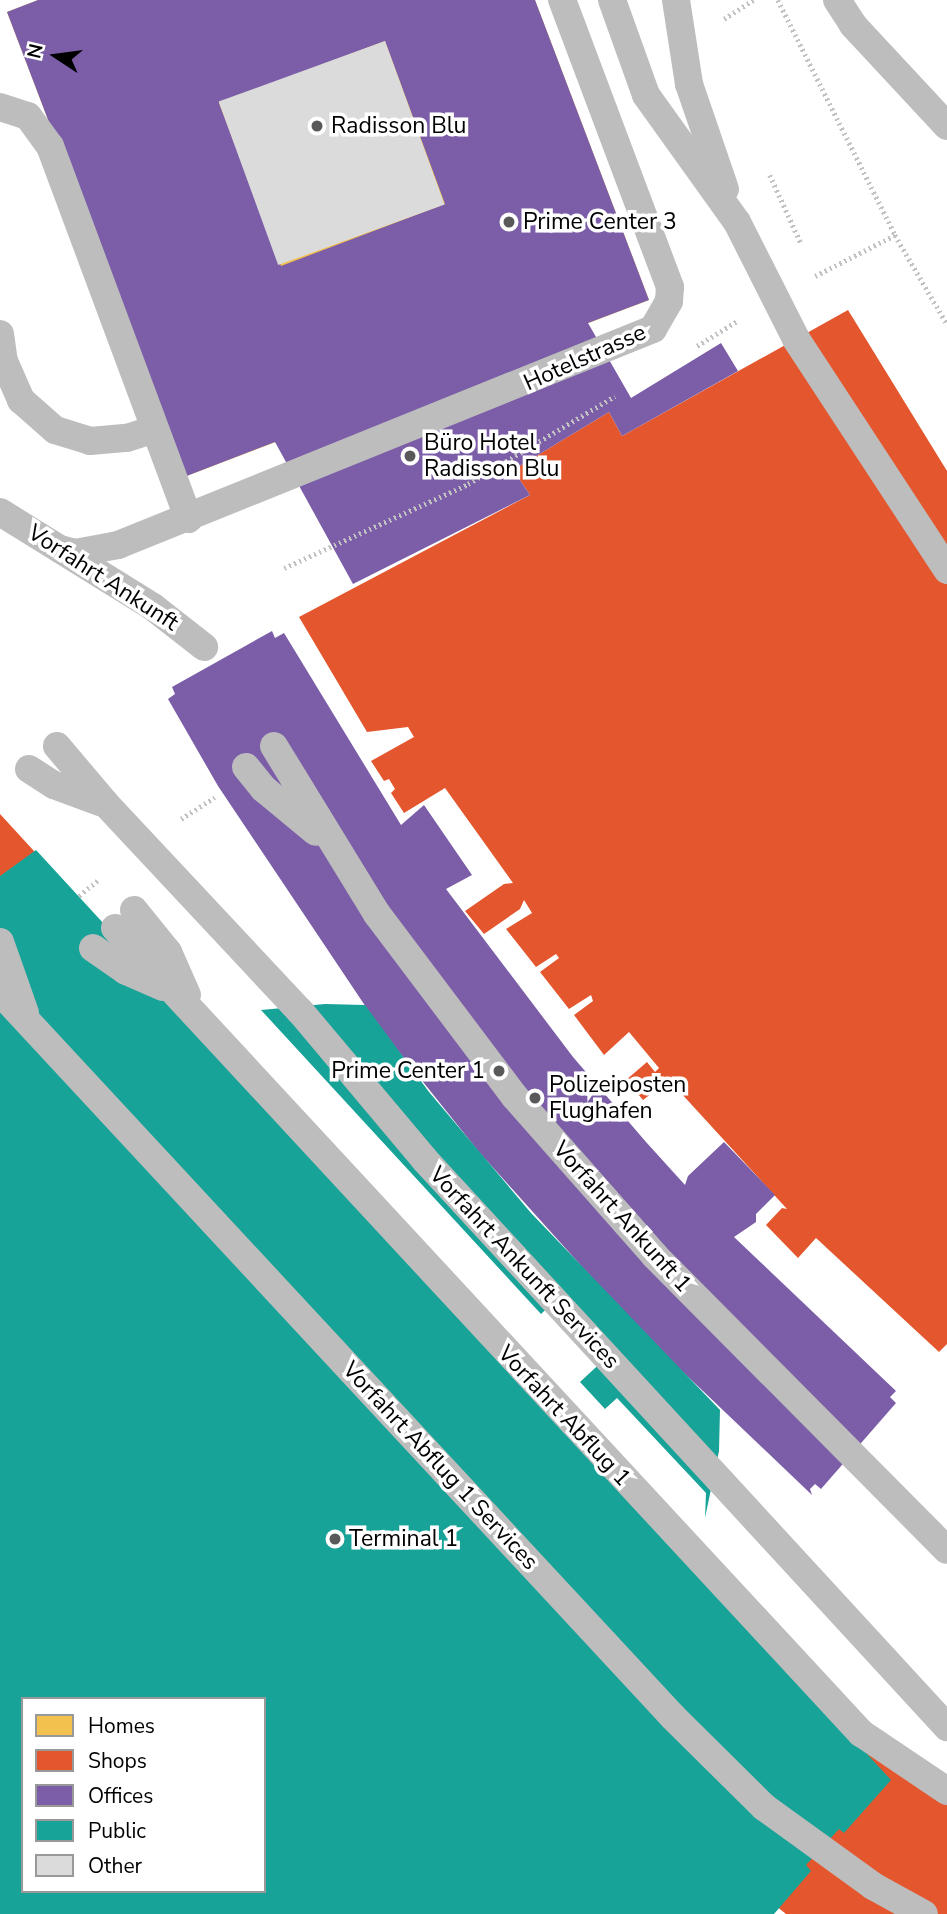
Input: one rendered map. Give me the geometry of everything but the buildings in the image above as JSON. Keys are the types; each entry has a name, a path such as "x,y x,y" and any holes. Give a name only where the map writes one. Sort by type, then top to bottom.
{"lane":[{"name":"Hotelstrasse","path":"60,549 95,551 189,519 653,329 669,301 670,287 562,0"},
{"path":"612,0 646,95 737,222"},
{"path":"676,0 690,84 737,222 796,339 947,570"},
{"path":"837,0 853,25 947,126"},
{"path":"0,107 28,116 50,146 189,519"},
{"path":"1,359 21,400 55,430 89,441 127,438 154,429"},
{"name":"Vorfahrt Ankunft","path":"0,512 153,607 204,648"},
{"name":"Vorfahrt Ankunft Services","path":"57,746 106,804 273,982 425,1160 947,1727"},
{"path":"274,746 336,852"},
{"path":"246,767 264,789 336,852"},
{"path":"29,769 54,785 106,804"},
{"name":"Vorfahrt Ankunft 1","path":"336,852 459,1026 566,1157 702,1304 947,1550"},
{"name":"Vorfahrt Abflug 1","path":"125,919 190,1010 862,1733 947,1791"},
{"path":"0,942 29,1023"},
{"path":"93,948 190,1010"},
{"name":"Vorfahrt Abflug 1 Services","path":"0,992 673,1717 764,1807 873,1886 924,1914"}],"path":[{"path":"778,0 895,235 947,324"},
{"path":"807,278 830,272 895,235"},
{"path":"284,568 468,484 620,393"}],"place":[{"name":"Radisson Blu","path":"317,126"},
{"name":"Prime Center 3","path":"509,222"},
{"name":"Büro Hotel Radisson Blu","path":"410,456"},
{"name":"Prime Center 1","path":"499,1071"},
{"name":"Polizeiposten Flughafen","path":"535,1098"},
{"name":"Terminal 1","path":"335,1539"}]}
